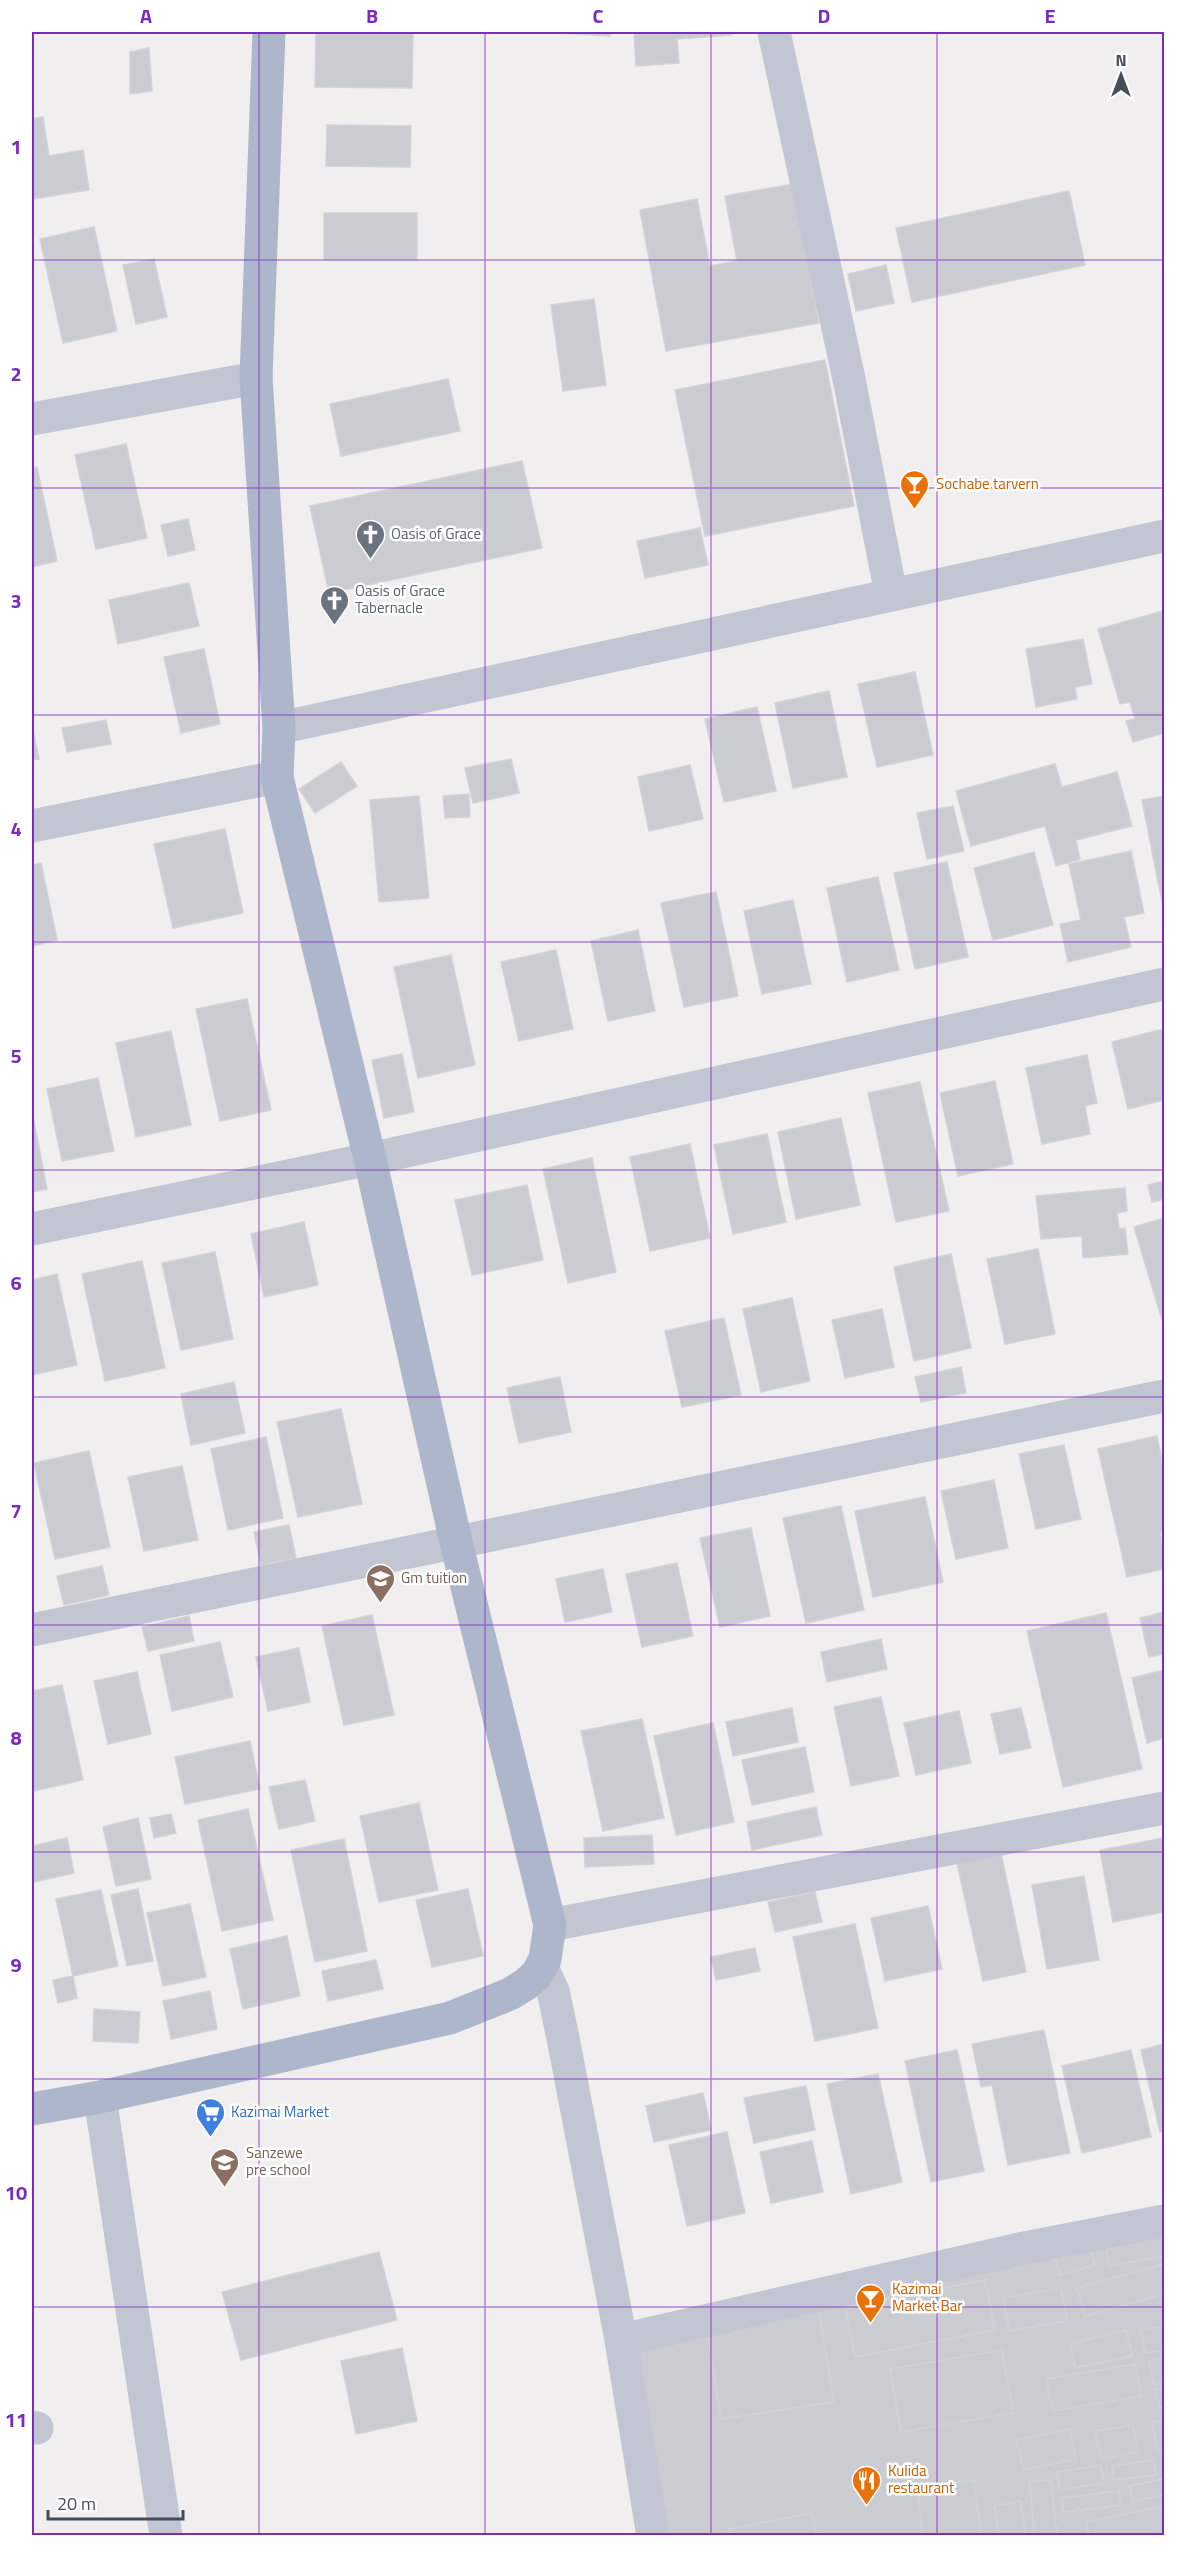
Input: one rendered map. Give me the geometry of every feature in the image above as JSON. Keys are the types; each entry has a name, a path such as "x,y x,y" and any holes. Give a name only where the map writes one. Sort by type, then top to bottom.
{"main road":[{"path":"32,2109 100,2097 450,2018 510,1994 526,1984 542,1967 550,1925 456,1542 370,1159 277,777 279,728 256,378 269,32"}],"street":[{"path":"774,32 849,379 891,594"},
{"path":"32,419 256,378"},
{"path":"279,728 1164,536"},
{"path":"32,826 277,777"},
{"path":"32,1229 370,1159 1164,984"},
{"path":"32,1630 1164,1396"},
{"path":"550,1925 1164,1808"},
{"path":"542,1967 553,1991 563,2038 621,2340 653,2535"},
{"path":"100,2097 166,2535"},
{"path":"621,2340 1019,2249 1164,2221"}],"building":[{"path":"316,32 413,32 412,88 315,87"},
{"path":"610,32 610,36 561,33"},
{"path":"634,32 731,32 731,35 677,39 679,63 636,66"},
{"path":"149,48 152,91 130,94 130,52"},
{"path":"43,117 49,156 83,150 89,190 32,199 32,119"},
{"path":"327,125 411,126 410,167 326,166"},
{"path":"793,184 819,323 666,351 640,210 697,199 710,266 737,261 725,196"},
{"path":"1069,191 1085,265 912,302 896,228"},
{"path":"324,213 417,213 417,260 324,260"},
{"path":"94,227 117,331 63,343 40,239"},
{"path":"154,259 167,317 136,324 123,265"},
{"path":"886,265 894,303 856,311 848,274"},
{"path":"594,299 606,385 563,391 551,305"},
{"path":"825,360 854,506 705,536 675,390"},
{"path":"448,379 460,431 341,456 330,404"},
{"path":"126,444 147,538 96,549 75,455"},
{"path":"522,461 542,548 329,593 310,506"},
{"path":"37,467 57,561 32,567 32,469"},
{"path":"188,519 195,550 168,556 161,525"},
{"path":"700,528 708,565 645,578 637,541"},
{"path":"189,583 199,626 118,644 109,600"},
{"path":"1163,611 1164,733 1133,742 1126,721 1135,719 1130,702 1120,704 1098,629"},
{"path":"1083,639 1092,684 1075,687 1077,699 1036,707 1026,649"},
{"path":"204,649 220,724 181,733 164,657"},
{"path":"915,672 933,755 877,767 858,684"},
{"path":"829,691 847,777 793,788 775,703"},
{"path":"757,707 776,791 724,802 705,719"},
{"path":"106,720 111,744 67,752 62,728"},
{"path":"32,726 39,759 32,760"},
{"path":"511,759 519,793 473,803 465,768"},
{"path":"341,762 357,786 315,813 299,789"},
{"path":"1055,764 1062,787 1117,772 1132,826 1076,840 1080,859 1056,866 1045,826 971,846 956,791"},
{"path":"690,765 703,819 649,831 638,777"},
{"path":"469,794 470,817 445,818 443,796"},
{"path":"419,796 429,898 379,902 370,800"},
{"path":"1164,796 1164,906 1163,907 1142,800"},
{"path":"953,806 964,851 927,859 917,813"},
{"path":"225,829 243,913 173,928 154,844"},
{"path":"1131,851 1144,913 1124,917 1131,947 1068,962 1060,924 1081,920 1069,864"},
{"path":"1034,852 1053,925 993,940 974,868"},
{"path":"947,862 968,957 915,969 894,873"},
{"path":"41,863 57,940 32,946 32,865"},
{"path":"878,877 899,970 847,982 827,888"},
{"path":"716,892 738,996 684,1007 661,903"},
{"path":"793,900 811,984 762,994 744,911"},
{"path":"638,930 655,1011 608,1021 591,941"},
{"path":"556,950 573,1029 519,1041 501,962"},
{"path":"451,955 475,1065 418,1078 394,967"},
{"path":"247,999 271,1110 220,1121 196,1009"},
{"path":"1164,1029 1164,1100 1128,1109 1112,1042"},
{"path":"171,1031 191,1125 136,1137 116,1043"},
{"path":"402,1054 414,1112 384,1118 372,1060"},
{"path":"1087,1055 1097,1103 1085,1106 1090,1134 1042,1144 1026,1068"},
{"path":"98,1078 114,1151 62,1161 47,1089"},
{"path":"995,1081 1013,1164 958,1176 940,1093"},
{"path":"920,1082 949,1211 896,1222 868,1093"},
{"path":"841,1118 860,1205 796,1219 778,1132"},
{"path":"32,1121 34,1121 47,1189 32,1192"},
{"path":"767,1134 786,1222 733,1234 714,1145"},
{"path":"690,1144 710,1238 650,1251 630,1157"},
{"path":"592,1158 616,1272 568,1283 543,1169"},
{"path":"1164,1181 1164,1199 1152,1202 1148,1185"},
{"path":"527,1185 543,1260 472,1275 455,1200"},
{"path":"1125,1188 1127,1211 1117,1213 1119,1229 1125,1228 1128,1254 1083,1258 1082,1236 1041,1239 1036,1196"},
{"path":"1164,1218 1164,1323 1163,1323 1134,1227"},
{"path":"304,1222 318,1285 264,1297 251,1234"},
{"path":"1038,1249 1055,1334 1005,1344 987,1259"},
{"path":"215,1252 233,1339 181,1350 162,1263"},
{"path":"951,1254 971,1348 914,1361 894,1267"},
{"path":"142,1261 165,1368 105,1381 82,1274"},
{"path":"57,1274 77,1365 32,1375 32,1280"},
{"path":"792,1298 810,1381 761,1392 743,1309"},
{"path":"882,1309 894,1367 845,1378 832,1320"},
{"path":"724,1318 741,1395 682,1407 665,1331"},
{"path":"961,1367 966,1393 921,1402 915,1377"},
{"path":"560,1377 571,1432 519,1443 507,1388"},
{"path":"234,1382 245,1433 191,1445 181,1394"},
{"path":"341,1409 362,1504 298,1517 277,1422"},
{"path":"1157,1436 1164,1471 1164,1531 1160,1532 1164,1552 1164,1569 1127,1577 1098,1449"},
{"path":"266,1437 283,1518 228,1530 211,1449"},
{"path":"1064,1445 1081,1519 1036,1529 1019,1454"},
{"path":"89,1451 110,1547 55,1559 34,1463"},
{"path":"182,1466 198,1540 144,1551 128,1477"},
{"path":"994,1480 1008,1548 956,1559 941,1491"},
{"path":"925,1497 943,1582 873,1597 855,1511"},
{"path":"841,1506 864,1610 806,1623 783,1518"},
{"path":"289,1525 296,1558 261,1565 254,1532"},
{"path":"751,1528 770,1616 720,1627 700,1538"},
{"path":"677,1563 693,1636 642,1647 626,1574"},
{"path":"102,1566 109,1595 64,1605 57,1576"},
{"path":"603,1569 612,1612 565,1622 556,1579"},
{"path":"1164,1612 1164,1654 1149,1657 1140,1618"},
{"path":"1106,1613 1142,1769 1063,1787 1027,1631"},
{"path":"372,1615 394,1715 344,1725 322,1626"},
{"path":"189,1616 194,1641 148,1651 142,1627"},
{"path":"881,1639 887,1669 827,1682 821,1652"},
{"path":"220,1642 233,1697 172,1711 160,1655"},
{"path":"299,1648 310,1702 268,1711 256,1657"},
{"path":"1164,1670 1164,1738 1147,1743 1132,1678"},
{"path":"137,1672 151,1734 108,1744 94,1681"},
{"path":"62,1685 83,1780 33,1791 32,1691"},
{"path":"881,1697 899,1776 851,1786 834,1707"},
{"path":"792,1708 798,1742 733,1756 726,1722"},
{"path":"1021,1708 1031,1748 1000,1754 991,1714"},
{"path":"959,1711 971,1763 916,1775 904,1723"},
{"path":"642,1719 664,1818 603,1831 581,1731"},
{"path":"713,1723 734,1822 676,1835 654,1736"},
{"path":"250,1741 260,1789 185,1804 175,1757"},
{"path":"805,1747 814,1792 752,1805 742,1760"},
{"path":"305,1780 315,1821 279,1829 269,1787"},
{"path":"419,1803 438,1890 379,1902 360,1816"},
{"path":"816,1807 822,1835 752,1850 747,1822"},
{"path":"248,1809 273,1920 222,1931 198,1820"},
{"path":"171,1814 176,1833 154,1838 150,1818"},
{"path":"138,1818 151,1879 116,1886 103,1827"},
{"path":"652,1835 654,1864 585,1867 584,1838"},
{"path":"67,1838 74,1873 34,1882 32,1846"},
{"path":"1164,1838 1164,1912 1113,1922 1100,1850"},
{"path":"344,1839 367,1951 315,1962 291,1850"},
{"path":"1001,1853 1026,1972 983,1981 957,1863"},
{"path":"1084,1876 1099,1960 1047,1969 1032,1885"},
{"path":"138,1889 153,1961 127,1966 111,1895"},
{"path":"468,1889 483,1956 432,1967 416,1900"},
{"path":"101,1890 118,1966 73,1976 56,1899"},
{"path":"815,1892 822,1922 775,1932 768,1902"},
{"path":"190,1904 206,1977 163,1986 147,1913"},
{"path":"928,1906 942,1969 885,1981 871,1918"},
{"path":"855,1924 878,2028 815,2041 793,1937"},
{"path":"287,1936 300,1996 243,2009 230,1949"},
{"path":"755,1948 760,1971 716,1980 711,1957"},
{"path":"376,1960 383,1989 328,2001 322,1971"},
{"path":"73,1976 77,1998 58,2003 53,1980"},
{"path":"210,1991 217,2029 171,2039 163,2001"},
{"path":"94,2009 140,2012 138,2043 93,2041"},
{"path":"1044,2030 1070,2153 1008,2165 992,2085 981,2087 972,2044"},
{"path":"1164,2044 1164,2131 1160,2132 1141,2050"},
{"path":"957,2050 984,2171 931,2182 905,2061"},
{"path":"1131,2050 1151,2137 1082,2153 1062,2066"},
{"path":"878,2074 902,2182 851,2194 827,2084"},
{"path":"806,2086 815,2130 754,2143 744,2098"},
{"path":"703,2093 711,2130 654,2142 646,2106"},
{"path":"727,2132 745,2213 687,2226 669,2145"},
{"path":"812,2141 823,2192 771,2203 760,2152"},
{"path":"1164,2215 1164,2536 642,2536 605,2327"},
{"path":"1164,2237 1164,2256 1109,2266 1106,2249"},
{"path":"1090,2245 1095,2265 1060,2275 1054,2255"},
{"path":"379,2252 397,2320 241,2360 222,2292"},
{"path":"1164,2264 1164,2294 1085,2316 1077,2288"},
{"path":"985,2280 995,2330 855,2357 845,2307"},
{"path":"1061,2288 1067,2321 1009,2331 1003,2298"},
{"path":"819,2312 834,2402 721,2419 707,2329"},
{"path":"1164,2326 1164,2350 1145,2353 1140,2330"},
{"path":"1126,2330 1132,2356 1075,2368 1070,2344"},
{"path":"402,2348 417,2421 356,2434 341,2361"},
{"path":"1002,2350 1013,2413 901,2432 890,2369"},
{"path":"1164,2358 1164,2382 1154,2385 1149,2361"},
{"path":"1135,2364 1141,2396 1053,2411 1046,2379"},
{"path":"1164,2388 1164,2407 1159,2408 1155,2390"},
{"path":"1164,2420 1164,2449 1157,2450 1152,2422"},
{"path":"1133,2425 1138,2452 1101,2459 1095,2431"},
{"path":"1069,2429 1076,2459 1023,2470 1017,2440"},
{"path":"1154,2460 1156,2475 1114,2480 1112,2466"},
{"path":"1101,2465 1104,2483 1060,2490 1057,2472"},
{"path":"1164,2479 1164,2495 1133,2501 1129,2486"},
{"path":"974,2480 981,2536 923,2536 917,2488"},
{"path":"1051,2480 1057,2536 1035,2536 1029,2482"},
{"path":"1119,2491 1121,2505 1063,2512 1062,2498"},
{"path":"1020,2501 1026,2536 999,2536 994,2506"},
{"path":"1164,2506 1164,2536 1089,2536 1086,2522"},
{"path":"812,2513 817,2536 731,2536 729,2529"}],"place":[{"name":"Sochabe tarvern","path":"915,510"},
{"name":"Oasis of Grace","path":"370,560"},
{"name":"Oasis of Grace Tabernacle","path":"334,626"},
{"name":"Gm tuition","path":"380,1604"},
{"name":"Kazimai Market","path":"210,2138"},
{"name":"Sanzewe pre school","path":"225,2188"},
{"name":"Kazimai Market Bar","path":"871,2324"},
{"name":"Kulida restaurant","path":"867,2506"}]}
